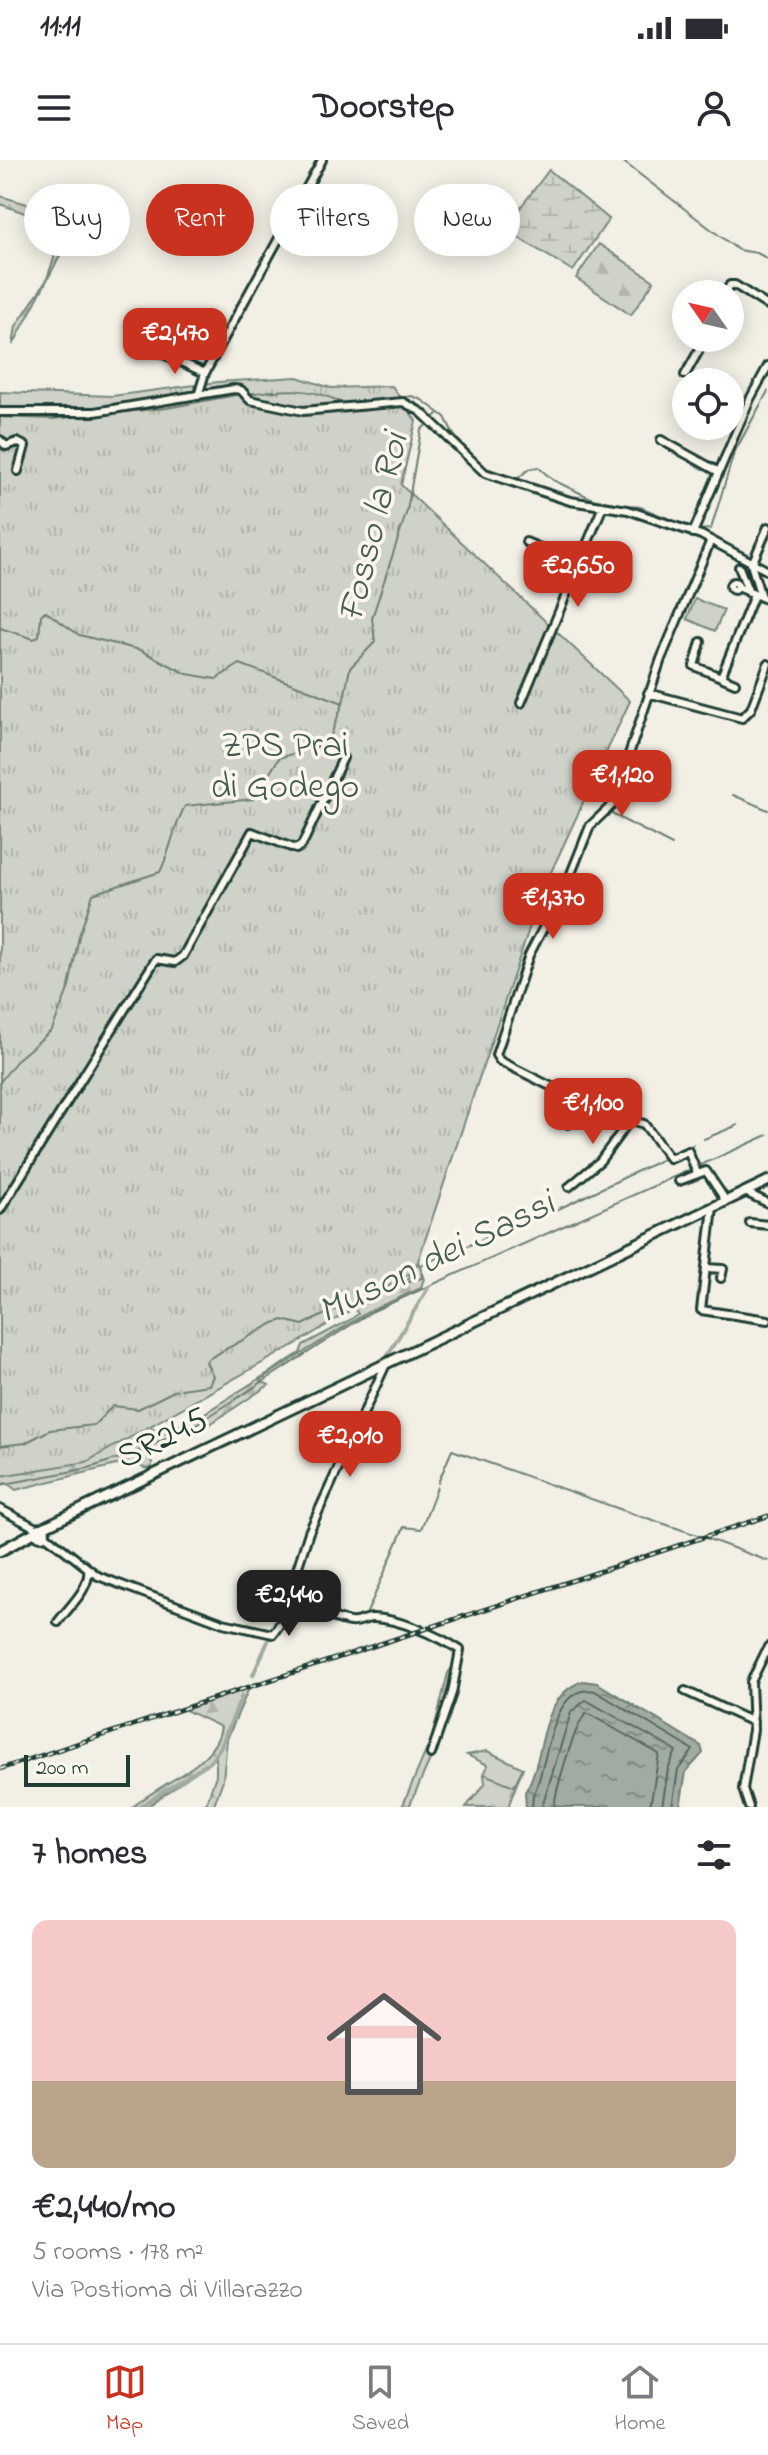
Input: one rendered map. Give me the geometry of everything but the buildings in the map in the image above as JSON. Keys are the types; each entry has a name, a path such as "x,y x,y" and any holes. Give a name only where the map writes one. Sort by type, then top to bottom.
{"main road":[{"name":"SR245","path":"0,1551 768,1181"}],"street":[{"path":"198,396 205,373 322,160"},
{"path":"744,291 768,306"},
{"path":"159,352 205,373"},
{"path":"694,530 768,366"},
{"path":"0,412 95,412 234,389 250,400 309,411 403,402 430,422 485,473 570,501 628,510 694,530 741,564 758,596"},
{"path":"0,440 6,446 17,442 25,446 18,471"},
{"path":"661,440 719,472"},
{"path":"521,703 603,506"},
{"path":"721,677 758,596 751,564 768,527"},
{"path":"695,1169 688,1151 669,1158 648,1127 580,1100 496,1057 515,987 529,955 568,881 590,826 612,805 648,693 711,540"},
{"path":"526,542 580,564"},
{"path":"741,564 751,564 768,571"},
{"path":"741,564 736,584 758,596"},
{"path":"701,642 693,665 735,683"},
{"path":"648,693 739,719 750,712 768,664"},
{"path":"0,1210 156,959 175,962 183,956 252,832 296,849 302,845 343,758"},
{"path":"568,1124 580,1100"},
{"path":"569,1187 600,1161 630,1120"},
{"path":"679,1181 695,1169 706,1171 726,1201"},
{"path":"745,1192 768,1203"},
{"path":"713,1207 702,1311 768,1320"},
{"path":"750,1223 768,1225"},
{"path":"706,1268 723,1269 721,1278"},
{"path":"0,1509 40,1531 98,1576 182,1609 275,1633 290,1606 309,1532 386,1364"},
{"path":"58,1622 82,1592 89,1576 88,1568"},
{"path":"290,1606 353,1623 373,1617 402,1626 418,1627 460,1650 452,1693 431,1754"},
{"path":"749,1807 743,1784 753,1722 751,1682 768,1647"},
{"path":"685,1691 753,1722"}],"green space":[{"path":"549,170 609,219 573,271 520,239 520,208"},
{"path":"0,196 24,203 24,213 0,204"},
{"path":"599,244 654,281 631,315 576,278"},
{"path":"55,256 60,256 13,345 16,326 46,281"},
{"name":"ZPS Prai di Godego","path":"297,377 331,388 392,386 416,421 401,485 630,701 540,896 415,1270 296,1344 86,1462 0,1476 0,392 112,396 218,382"},
{"path":"695,599 724,610 715,631 687,619"},
{"path":"416,1255 424,1278 421,1288 368,1312 260,1380 269,1385 192,1436 188,1428 158,1442 161,1450 151,1451 152,1467 147,1469 128,1462 16,1490 7,1483 0,1484 0,1474 56,1466 390,1285 409,1279","holes":["354,1308 358,1314 303,1345 300,1353 203,1414 158,1436 160,1433 151,1427 159,1416"]},
{"path":"453,1666 458,1669 432,1755 409,1807 402,1807 432,1737 448,1673"},
{"path":"249,1688 227,1739 223,1780 213,1807 205,1807 216,1775 216,1757 147,1807 133,1807 198,1763 217,1740 221,1727 185,1710"},
{"path":"487,1751 523,1768 514,1786 484,1775 488,1765 467,1755"},
{"path":"522,1770 508,1807 466,1807 485,1784 484,1774 514,1786"}],"water":[{"path":"583,1681 597,1683 701,1746 703,1753 686,1772 680,1807 526,1807 525,1792 550,1714 568,1689"}],"waterway":[{"path":"621,160 738,250 757,253 768,259"},
{"path":"247,394 297,390 320,394 344,404"},
{"path":"697,530 711,529 734,453 768,391"},
{"path":"101,414 167,408 241,394"},
{"name":"Fosso la Roi","path":"380,401 412,396 422,400 445,417 454,435 478,462"},
{"name":"Fosso la Roi","path":"0,1082 18,1059 52,1030 69,987 79,936 93,894 160,872 185,806 254,799 279,758 328,743 343,703 350,668 375,642 372,618 407,511 421,430 438,414"},
{"path":"0,417 52,419 91,415"},
{"path":"508,477 517,479 529,469 538,467 553,480 597,501 640,507 691,528"},
{"path":"0,628 34,639 39,636 41,615 45,611 79,635 140,650 187,674 216,679 240,664 343,703"},
{"path":"733,795 768,810"},
{"path":"610,813 672,845"},
{"path":"576,870 582,853"},
{"path":"704,1139 738,1125"},
{"name":"Muson dei Sassi","path":"0,1485 89,1468 140,1451 200,1422 371,1312 768,1135"},
{"path":"687,1147 693,1145"},
{"path":"670,1155 684,1148"},
{"path":"181,1389 209,1385 213,1376 206,1362 208,1359 274,1323 283,1320 303,1325 344,1305 365,1303 384,1289 422,1278 421,1265 477,1242 504,1226 550,1213 665,1158"},
{"path":"386,1358 428,1288"},
{"path":"0,1446 25,1443 50,1430 94,1425 113,1406 138,1409 176,1390"},
{"path":"438,1483 452,1450 645,1518"},
{"path":"366,1615 404,1527 421,1529 437,1487"},
{"path":"647,1518 700,1536"},
{"path":"706,1538 768,1561"},
{"path":"278,1622 288,1597"},
{"path":"253,1675 269,1639"},
{"path":"140,1807 211,1761 221,1746 242,1696"}],"railway":[{"path":"0,1769 768,1516"}]}
